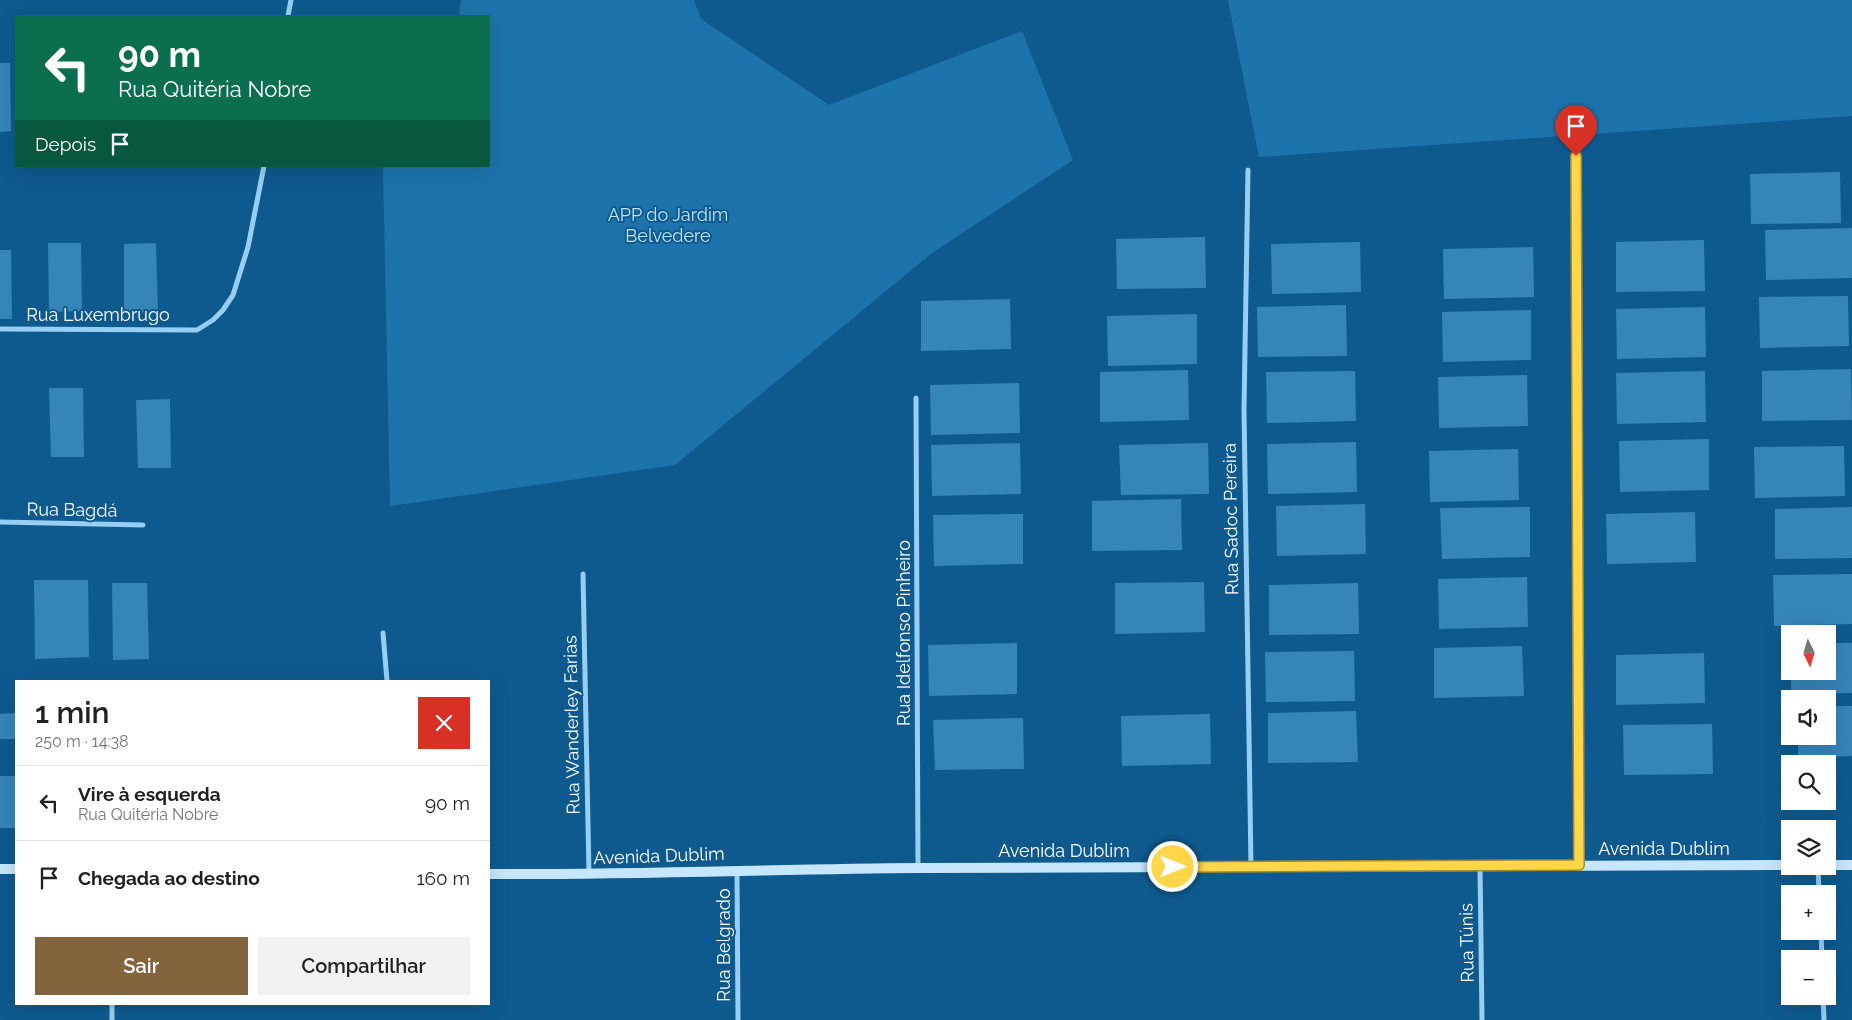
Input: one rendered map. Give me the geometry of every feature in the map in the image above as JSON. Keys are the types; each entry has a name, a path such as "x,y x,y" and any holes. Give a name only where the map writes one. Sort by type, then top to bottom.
{"street":[{"path":"288,15 291,0"},
{"path":"1576,156 1579,865"},
{"name":"Rua Luxembrugo","path":"0,328 197,330 223,310 233,296 248,247 264,167"},
{"name":"Rua Sadoc Pereira","path":"1248,170 1244,410 1251,867"},
{"name":"Rua Idelfonso Pinheiro","path":"916,398 918,868"},
{"name":"Rua Bagdá","path":"0,522 143,525"},
{"name":"Rua Wanderley Farias","path":"583,574 589,875"},
{"path":"383,633 387,680"},
{"name":"Rua Túnis","path":"1480,865 1482,1020"},
{"name":"Avenida Dublim","path":"490,874 589,875 737,870 918,868 1781,865"},
{"path":"1836,865 1852,865"},
{"path":"0,869 15,869"},
{"name":"Rua Belgrado","path":"737,870 738,1020"},
{"path":"112,1005 112,1020"},
{"path":"1823,1005 1824,1020"}],"green space":[{"name":"APP do Jardim Belvedere","path":"461,0 694,0 701,19 829,105 1022,31 1073,160 932,253 675,465 390,506 383,167 490,167 490,15 459,15"},
{"path":"1228,0 1852,0 1852,116 1259,157"}],"building":[{"path":"0,63 10,63 11,131 0,132"},
{"path":"1840,172 1841,223 1751,224 1750,174"},
{"path":"1852,228 1852,278 1766,280 1765,230"},
{"path":"1205,237 1206,288 1117,289 1116,239"},
{"path":"1704,240 1705,291 1616,292 1616,242"},
{"path":"1360,242 1361,292 1272,294 1271,244"},
{"path":"48,243 81,243 82,311 49,312"},
{"path":"156,243 158,312 124,313 124,244"},
{"path":"1533,247 1534,297 1444,299 1443,249"},
{"path":"0,250 11,250 12,319 0,319"},
{"path":"1848,296 1849,346 1760,348 1759,297"},
{"path":"1010,299 1011,349 921,351 921,301"},
{"path":"1346,305 1347,356 1258,357 1257,307"},
{"path":"1705,307 1706,357 1617,359 1616,309"},
{"path":"1531,310 1531,360 1443,362 1442,312"},
{"path":"1197,314 1197,364 1108,366 1107,316"},
{"path":"1851,369 1852,420 1762,421 1762,371"},
{"path":"1188,370 1189,420 1100,422 1100,372"},
{"path":"1355,371 1356,421 1267,423 1266,372"},
{"path":"1705,371 1706,422 1617,424 1616,373"},
{"path":"1527,375 1528,426 1439,428 1438,377"},
{"path":"1019,383 1020,433 931,435 930,385"},
{"path":"49,388 83,388 84,457 51,457"},
{"path":"170,399 171,468 138,468 136,400"},
{"path":"1709,439 1709,490 1620,492 1619,441"},
{"path":"1356,442 1357,492 1268,494 1267,444"},
{"path":"1020,443 1021,494 932,496 931,445"},
{"path":"1208,443 1209,494 1121,495 1119,445"},
{"path":"1844,446 1845,496 1755,498 1754,447"},
{"path":"1518,449 1519,500 1430,502 1429,451"},
{"path":"1181,499 1182,550 1092,551 1092,501"},
{"path":"1365,504 1366,554 1277,556 1276,506"},
{"path":"1530,507 1530,557 1442,559 1440,508"},
{"path":"1852,507 1852,558 1775,559 1775,509"},
{"path":"1695,512 1696,562 1607,564 1606,514"},
{"path":"1023,514 1023,564 934,566 933,515"},
{"path":"1852,574 1852,624 1774,626 1773,575"},
{"path":"1527,577 1528,627 1439,629 1438,579"},
{"path":"34,580 88,580 89,657 35,659"},
{"path":"1204,582 1205,632 1115,634 1115,583"},
{"path":"112,583 147,583 149,659 113,660"},
{"path":"1358,583 1359,634 1269,635 1269,585"},
{"path":"1017,643 1017,694 929,696 928,645"},
{"path":"1836,643 1852,643 1852,693 1836,693 1836,690 1791,690 1791,680 1836,680"},
{"path":"1522,646 1524,696 1434,698 1434,648"},
{"path":"1354,651 1355,701 1266,702 1265,652"},
{"path":"1704,653 1705,703 1616,705 1616,655"},
{"path":"1836,706 1852,706 1852,756 1798,755 1798,745 1836,745"},
{"path":"1356,711 1358,762 1268,763 1268,713"},
{"path":"15,713 15,739 0,739 0,714"},
{"path":"1210,714 1211,764 1122,766 1121,716"},
{"path":"1023,718 1024,769 935,770 933,720"},
{"path":"1712,724 1713,774 1624,775 1623,725"},
{"path":"0,776 15,776 15,828 0,828"}],"route":[{"path":"1173,867 1579,865 1576,156"}]}
